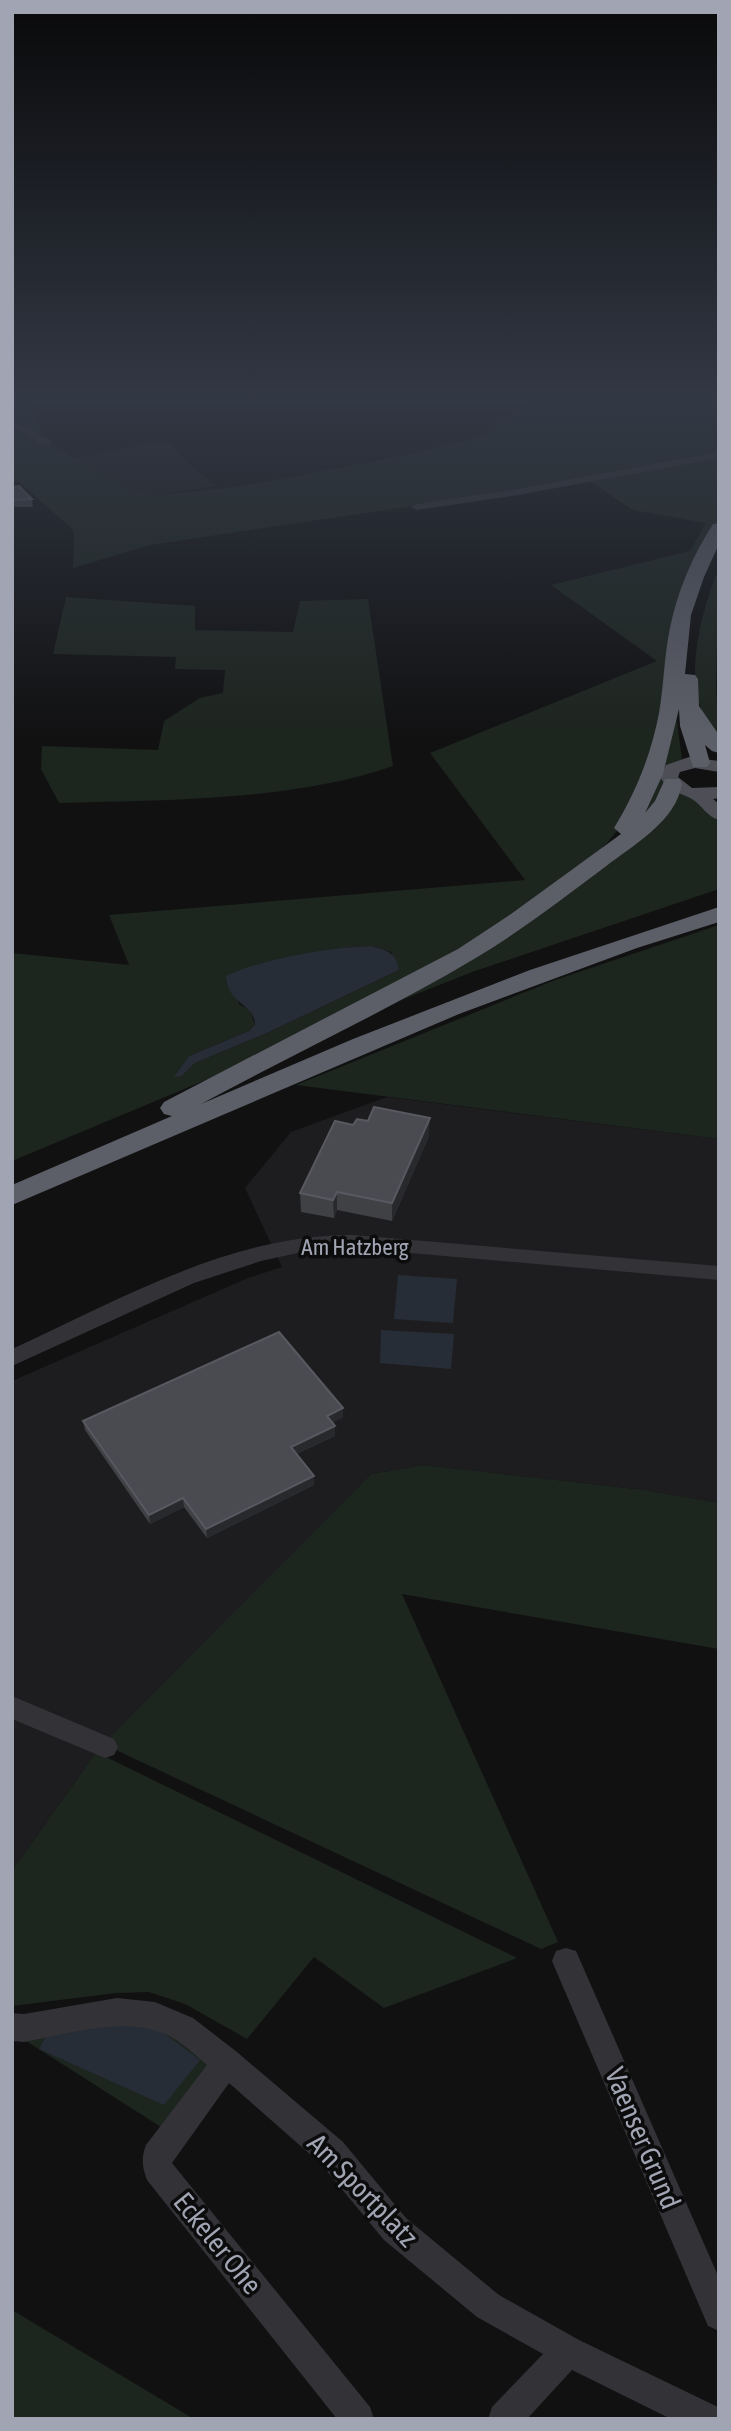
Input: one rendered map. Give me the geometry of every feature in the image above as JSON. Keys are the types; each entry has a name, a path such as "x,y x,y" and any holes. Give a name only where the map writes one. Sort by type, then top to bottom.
{"highway":[{"path":"701,764 677,643 686,602 700,564 719,528"},
{"path":"576,878 624,829 645,795 662,745 698,605 719,554"},
{"path":"682,672 695,719 719,747"},
{"path":"173,1108 253,1064 444,967 524,916 644,825 666,802 672,783"},
{"path":"12,1176 448,993 536,960 719,899"},
{"path":"12,1196 460,1006 551,971 719,914"}],"main road":[{"path":"701,764 671,771 669,777 672,783 697,793 718,793"},
{"path":"697,793 719,814"}],"street":[{"name":"Am Hatzberg","path":"12,1358 206,1272 253,1256 298,1245 343,1242 387,1244 719,1273"},
{"path":"12,1707 105,1747"},
{"name":"Vaenser Grund","path":"566,1961 719,2315"},
{"name":"Am Sportplatz","path":"12,2026 24,2028 117,2012 155,2017 183,2028 227,2062 332,2153 395,2229 488,2306 568,2351 706,2419"},
{"name":"Eckeler Ohe","path":"227,2062 157,2156 158,2169 358,2419"},
{"path":"505,2419 568,2351"}],"shaded area":[{"path":"50,509 390,509 150,545 73,568 74,533"},
{"path":"719,509 719,519 698,556 665,707 628,817 608,842 583,866 543,896 398,987 287,1046 12,1161 12,953 129,965 109,915 525,880 430,753 657,661 551,585 690,551 706,523 633,510","holes":["372,946 391,952 399,970 267,1033 195,1063 182,1076 189,1056 249,1031 255,1025 250,1010 239,1004 237,971 351,947"]},
{"path":"719,568 716,687 719,734 706,718 698,699 695,677 696,654 705,607"},
{"path":"66,597 195,606 195,630 293,632 300,601 368,599 393,766 355,778 272,792 185,799 59,803 41,769 42,746 158,750 164,721 200,698 223,693 225,670 175,669 176,657 53,654"},
{"path":"676,714 682,759 668,768 665,787 658,801 632,825"},
{"path":"679,793 696,800 719,822 719,889 472,972 384,1007"},
{"path":"719,925 719,1139 296,1085 555,980"},
{"path":"372,946 390,953 396,959 399,970 267,1033 195,1063 182,1076 174,1077 189,1056 249,1031 255,1025 250,1012 231,993 226,976 258,964 297,955"},
{"path":"387,1097 719,1139 719,1503 645,1490 423,1465 371,1474 96,1752 12,1871 12,1381 248,1278 282,1267 245,1188 291,1132"},
{"path":"398,1275 457,1279 453,1323 394,1319"},
{"path":"381,1330 454,1334 451,1369 380,1363"},
{"path":"423,1465 645,1490 719,1503 719,1649 402,1594 558,1942 541,1949 103,1744 371,1474"},
{"path":"96,1752 517,1958 384,2008 314,1957 247,2039 185,2004 149,1992 116,1993 12,2006 12,1871"},
{"path":"154,2018 225,2062 172,2134 12,2032"},
{"path":"146,2020 200,2060 164,2105 39,2049 48,2032"},
{"path":"12,2310 194,2419 12,2419"}],"building":[{"path":"374,1107 430,1118 392,1203 337,1192 333,1200 300,1193 335,1121 353,1125 357,1119 368,1121"},
{"path":"279,1332 343,1408 327,1416 335,1426 291,1447 314,1476 206,1529 183,1498 149,1515 83,1421"}]}
